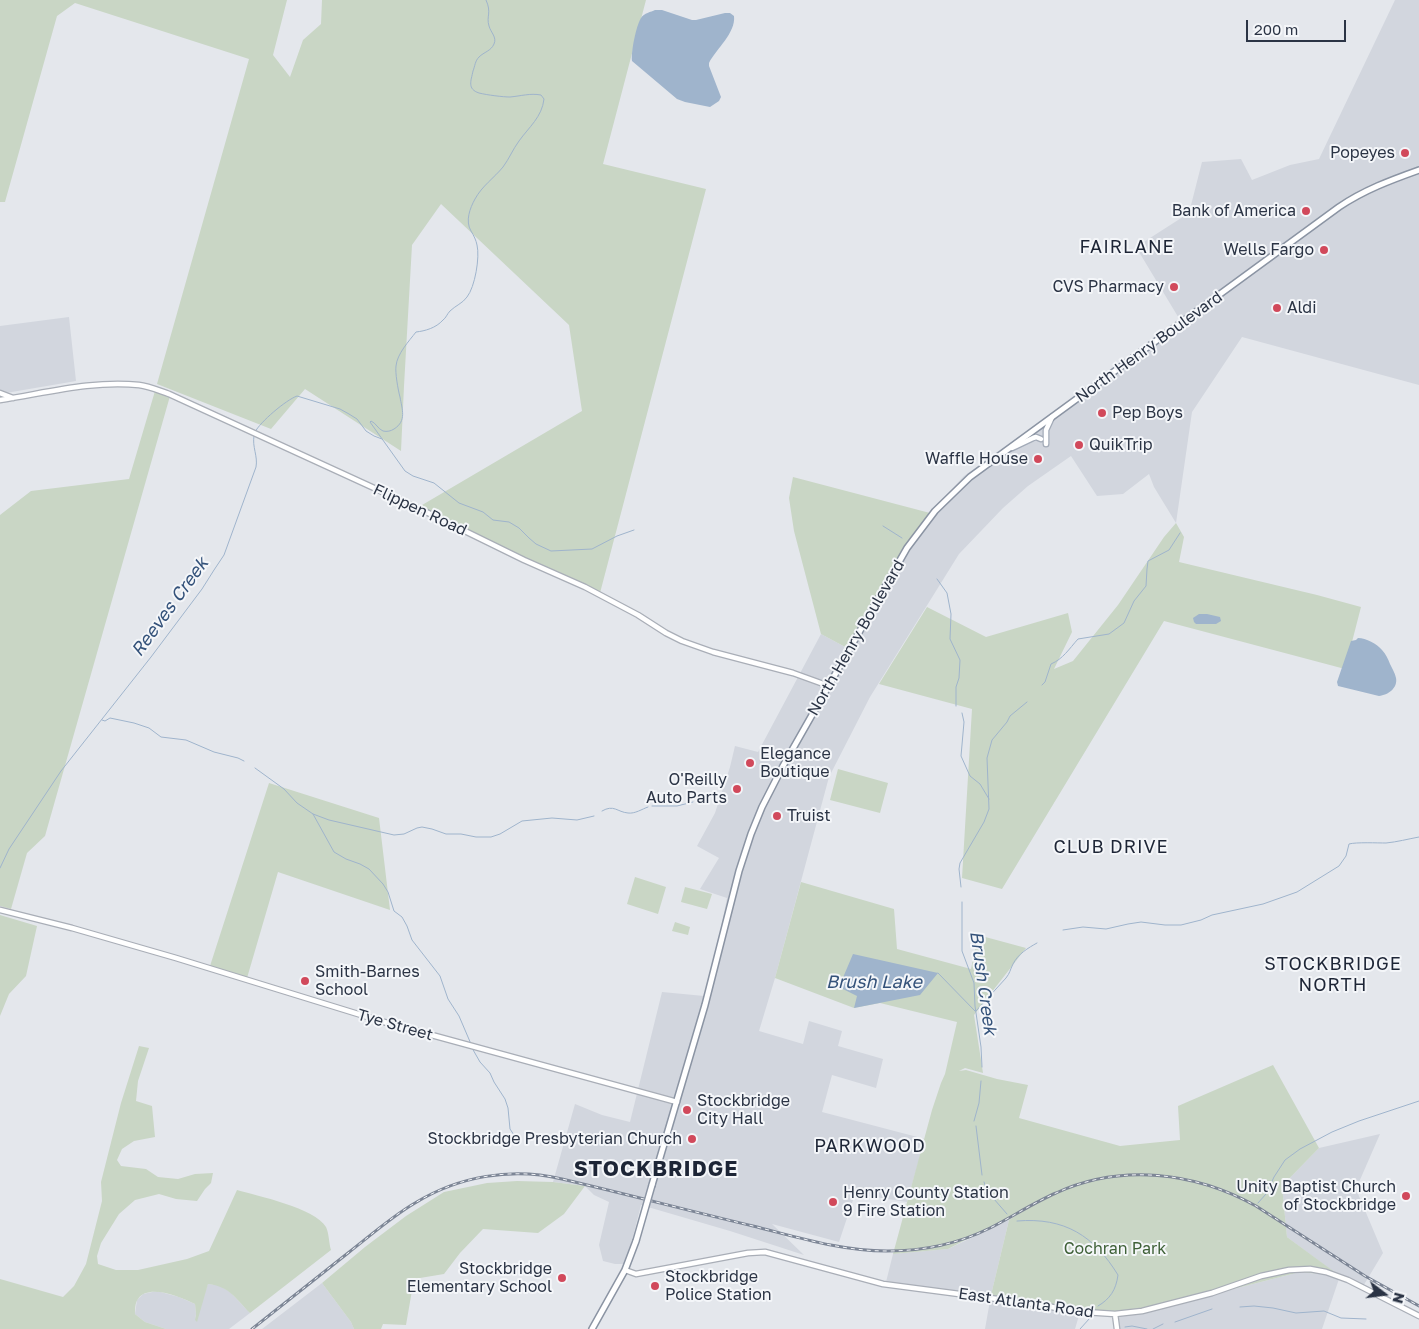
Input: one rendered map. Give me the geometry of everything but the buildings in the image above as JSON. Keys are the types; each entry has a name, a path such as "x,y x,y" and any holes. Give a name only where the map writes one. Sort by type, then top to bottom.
{"highway":[{"name":"North Henry Boulevard","path":"592,1329 625,1270 636,1241 677,1102 739,871 751,834 780,770 907,548 926,521 953,492 970,478 1351,200 1378,185 1419,170"}],"street":[{"name":"Flippen Road","path":"0,400 85,386 141,385 170,394 585,587 638,614 666,633 682,641 713,652 792,673 829,686"},
{"path":"0,393 14,398"},
{"path":"1046,444 1046,430 1053,416"},
{"path":"1002,454 1033,438 1041,439"},
{"name":"Tye Street","path":"0,910 72,928 176,958 384,1022 677,1102"},
{"name":"East Atlanta Road","path":"625,1270 636,1274 765,1252 883,1284 1044,1305 1070,1311 1115,1314 1142,1311 1212,1293 1270,1274 1289,1270 1310,1269 1326,1272 1348,1280 1419,1316"},
{"path":"1115,1314 1117,1329"}],"shaded area":[{"path":"1395,0 1419,0 1419,385 1242,337 1192,412 1176,523 1154,487 1149,474 1123,494 1097,496 1071,456 1028,486 1003,508 959,554 870,697 829,777 759,1031 803,1044 809,1021 842,1031 838,1046 883,1059 876,1088 832,1075 822,1112 925,1139 907,1202 855,1194 839,1242 772,1224 804,1255 641,1205 626,1264 603,1261 599,1245 609,1202 594,1195 585,1186 553,1182 575,1104 602,1115 630,1122 662,992 704,996 727,898 700,889 719,858 697,846 715,813 735,746 758,752 821,634 847,648 892,567 925,518 964,476 1092,386 1180,320 1136,247 1189,213 1202,162 1241,159 1252,180 1290,165 1319,159"},
{"path":"69,317 76,381 0,394 0,326"},
{"path":"1380,1134 1356,1189 1383,1253 1362,1288 1340,1276 1322,1329 1117,1329 1116,1316 1147,1311 1300,1272 1339,1276 1287,1237 1282,1186 1319,1148"},
{"path":"1009,1220 991,1295 886,1282 893,1254 948,1249"},
{"path":"322,1283 351,1322 354,1329 262,1329"},
{"path":"208,1284 219,1285 230,1292 250,1313 229,1329 166,1329 145,1322 135,1314 137,1300 143,1294 157,1291 195,1304 195,1320"},
{"path":"991,1295 1080,1312 1075,1329 985,1329"}],"green space":[{"path":"0,0 287,0 273,55 290,77 303,40 321,24 322,0 646,0 603,164 706,189 600,593 417,508 582,411 569,325 441,204 412,245 401,451 305,389 271,429 157,384 249,59 75,3 57,16 5,202 0,202"},
{"path":"155,391 170,396 45,836 27,853 11,909 0,906 0,515 31,491 129,479"},
{"path":"793,477 930,513 892,567 847,648 821,634 794,531 789,498"},
{"path":"1176,523 1184,537 1179,562 1361,607 1345,669 1164,621 1002,889 962,878 972,709 879,684 927,607 986,637 1068,613 1072,632 1054,669 1073,661 1118,605 1164,537"},
{"path":"838,769 888,783 880,813 830,800"},
{"path":"269,783 379,818 390,910 278,872 247,978 210,966"},
{"path":"635,877 666,887 658,914 627,904"},
{"name":"Cochran Park","path":"801,882 894,909 897,949 971,969 978,935 1026,948 974,1015 983,1073 965,1068 959,1071 966,1070 1028,1085 1019,1118 1120,1146 1180,1140 1178,1106 1273,1065 1319,1148 1282,1186 1287,1237 1340,1276 1300,1272 1147,1311 1116,1316 1080,1312 991,1295 1009,1220 1025,1209 948,1249 893,1254 932,1110 945,1074 957,1022 880,1003 854,1008 775,978"},
{"path":"685,887 712,894 707,909 681,902"},
{"path":"0,915 37,926 26,976 9,994 0,1016"},
{"path":"675,922 690,927 688,935 672,931"},
{"path":"139,1046 149,1048 138,1081 136,1101 152,1106 155,1137 134,1141 122,1149 117,1160 121,1166 146,1169 158,1177 178,1179 195,1174 213,1173 211,1183 197,1201 176,1199 159,1194 135,1200 119,1214 101,1243 97,1256 98,1264 116,1270 138,1270 187,1259 209,1251 237,1190 299,1209 320,1220 328,1232 331,1250 250,1313 227,1290 208,1284 197,1322 195,1320 195,1304 182,1298 166,1293 150,1292 143,1294 138,1299 135,1314 145,1322 166,1329 0,1329 0,1279 63,1297 74,1286 86,1264 102,1201 101,1182 121,1103"},
{"path":"517,1181 553,1182 585,1186 564,1214 538,1233 483,1229 460,1253 444,1274 414,1279 406,1325 383,1324 381,1329 354,1329 351,1322 322,1283 406,1216 444,1192 487,1183"}],"water":[{"path":"655,10 662,10 692,20 725,13 730,13 734,16 734,22 729,35 709,63 721,97 719,101 710,107 677,99 632,61 634,39 639,22 644,15"},
{"path":"1199,614 1220,617 1221,621 1216,624 1196,624 1193,618"},
{"path":"1358,638 1368,640 1377,646 1388,658 1395,674 1396,682 1394,688 1386,694 1379,696 1338,686 1337,682 1351,641"},
{"name":"Brush Lake","path":"853,954 938,973 920,995 854,1008 857,996 839,987"}],"waterway":[{"name":"Reeves Creek","path":"486,0 489,8 488,23 495,42 477,60 471,78 471,87 479,93 499,96 541,95 544,99 543,105 538,117 517,144 503,167 481,190 471,206 468,223 477,243 478,257 470,292 437,325 427,330 416,332 397,361 396,369 402,410 401,422 390,431 383,431 373,422 370,422 405,471 413,476 434,483 459,503 483,512 493,520 509,522 519,528 536,544 551,551 592,549 617,536 634,530"},
{"name":"Reeves Creek","path":"255,432 274,412 297,396 340,409 357,419 366,431 382,439"},
{"name":"Reeves Creek","path":"0,868 9,849 61,771 151,657 202,589 224,555 256,467 254,436"},
{"path":"883,526 902,538"},
{"name":"Brush Creek","path":"1042,685 1045,682 1051,664 1062,657 1078,639 1109,634 1124,623 1134,601 1146,586 1148,561 1169,550 1180,533"},
{"path":"937,579 947,593 951,614 950,639 960,660 959,678 956,687 956,706"},
{"name":"Brush Creek","path":"961,887 960,863 984,822 989,809 987,758 992,740 1010,716 1027,702"},
{"path":"962,713 964,722 961,756 970,776 980,784 989,799"},
{"path":"102,720 105,721 110,718 134,723 149,728 161,737 186,740 214,752 244,761"},
{"path":"255,768 284,789 297,803 313,814 329,820 394,835 404,834 422,827 446,834 491,837 522,821 552,818 577,820 594,816"},
{"path":"652,806 677,806 693,802"},
{"path":"602,811 613,808 631,813 648,807"},
{"path":"313,814 334,852 369,869 383,884 388,892 394,911 402,917 412,940 440,976 448,999 459,1016 471,1044"},
{"path":"1063,930 1083,927 1106,929 1141,922 1181,925 1212,915 1263,904 1297,892 1339,866 1346,856 1349,844 1386,843 1419,837"},
{"name":"Brush Creek","path":"962,902 962,951 974,983 982,1067"},
{"path":"976,1011 1006,978 1018,957 1037,943"},
{"path":"938,973 975,1011"},
{"path":"472,1048 480,1062 490,1073 505,1099 510,1129 514,1135"},
{"name":"Brush Creek","path":"974,1121 979,1103 981,1081"},
{"path":"1258,1203 1266,1194 1285,1160 1300,1149 1332,1132 1359,1121 1419,1101"},
{"name":"Brush Creek","path":"976,1126 982,1175"},
{"name":"Brush Creek","path":"984,1182 987,1191 1007,1214"},
{"name":"Brush Creek","path":"1017,1221 1050,1222 1064,1226 1088,1240 1099,1250 1118,1275 1112,1294 1098,1306"},
{"path":"1240,1307 1273,1308 1296,1313 1324,1311 1341,1318 1366,1319"},
{"path":"1175,1322 1212,1309"},
{"name":"Brush Creek","path":"1080,1329 1090,1318"},
{"path":"1153,1329 1163,1324"},
{"path":"1125,1327 1132,1326 1147,1329"}],"railway":[{"path":"252,1329 381,1227 415,1203 450,1186 468,1180 505,1174 543,1175 819,1243 853,1249 887,1251 940,1246 978,1234 1047,1197 1081,1184 1106,1178 1132,1175 1183,1179 1233,1194 1256,1206 1365,1276 1419,1306"}],"place":[{"name":"Popeyes","path":"1405,153"},
{"name":"Bank of America","path":"1306,211"},
{"name":"Wells Fargo","path":"1324,250"},
{"name":"CVS Pharmacy","path":"1174,287"},
{"name":"Aldi","path":"1277,308"},
{"name":"Pep Boys","path":"1102,413"},
{"name":"QuikTrip","path":"1079,445"},
{"name":"Waffle House","path":"1038,459"},
{"name":"Elegance Boutique","path":"750,763"},
{"name":"O'Reilly Auto Parts","path":"737,789"},
{"name":"Truist","path":"777,816"},
{"name":"Smith-Barnes School","path":"305,981"},
{"name":"Stockbridge City Hall","path":"687,1110"},
{"name":"Stockbridge Presbyterian Church","path":"692,1139"},
{"name":"Unity Baptist Church of Stockbridge","path":"1406,1196"},
{"name":"Henry County Station 9 Fire Station","path":"833,1202"},
{"name":"Stockbridge Elementary School","path":"562,1278"},
{"name":"Stockbridge Police Station","path":"655,1286"}],"district":[{"name":"FAIRLANE","path":"1127,247"},
{"name":"CLUB DRIVE","path":"1111,847"},
{"name":"STOCKBRIDGE NORTH","path":"1333,974"},
{"name":"PARKWOOD","path":"870,1146"},
{"name":"STOCKBRIDGE","path":"656,1169"}]}
